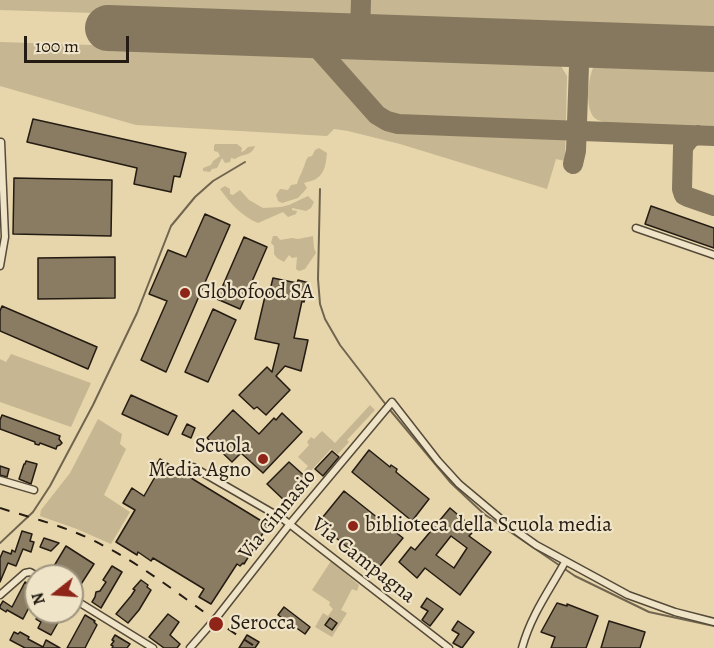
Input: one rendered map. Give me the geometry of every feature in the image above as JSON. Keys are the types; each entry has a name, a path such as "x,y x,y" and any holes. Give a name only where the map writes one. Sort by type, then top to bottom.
{"street":[{"path":"0,266 5,237 1,142"},
{"path":"636,228 714,255"},
{"name":"Via Ginnasio","path":"190,648 392,402 438,462 476,499 563,566"},
{"name":"Via Campagna","path":"193,467 283,519 449,648"},
{"path":"0,480 34,490"},
{"path":"522,648 534,615 563,566 628,595 675,612 714,622"},
{"path":"0,595 24,575"},
{"path":"84,605 153,648"}],"shaded area":[{"path":"0,0 357,0 356,10 346,21 0,10"},
{"path":"365,0 714,0 714,33 373,22 367,15"},
{"path":"0,42 550,60 561,66 567,76 565,161 556,159 547,189 400,144 348,131 334,129 327,136 136,125 0,86"},
{"path":"605,62 714,65 714,128 633,126 596,119 590,109 590,78 594,66"},
{"path":"215,144 237,144 242,148 241,152 248,147 255,146 249,153 235,159 231,158 230,162 225,163 222,158 217,168 210,172 203,171 203,168 211,165 220,156 214,151"},
{"path":"319,148 327,153 321,175 304,183 307,188 298,198 282,203 278,201 276,195 280,189 288,190 291,185 297,184 308,157"},
{"path":"225,186 230,189 230,194 233,195 240,190 249,200 263,208 289,205 308,196 314,202 306,211 292,208 297,211 296,214 288,217 283,212 258,223 246,217 232,205 220,189"},
{"path":"273,236 277,236 280,240 313,236 316,253 305,269 299,271 296,269 297,257 292,258 289,255 284,262 274,254 274,246 271,243"},
{"path":"11,354 91,383 71,427 0,402 0,359 6,362"},
{"path":"370,405 375,410 347,440 349,442 338,454 331,449 308,474 304,471 308,466 298,457 309,445 307,442 311,437 314,439 322,431 335,443"},
{"path":"98,419 122,434 120,444 126,449 104,495 130,512 111,544 40,516 41,510 70,473"},
{"path":"331,561 359,585 357,591 352,589 341,610 347,613 332,637 315,627 323,613 328,616 333,609 329,605 330,602 312,590"}],"building":[{"path":"33,119 186,153 180,177 174,176 171,192 134,184 137,168 27,142"},
{"path":"14,178 112,180 111,236 13,234"},
{"path":"651,206 714,228 714,248 645,224"},
{"name":"Globofood SA","path":"205,214 230,225 166,372 141,360 167,301 149,294 168,250 186,257"},
{"path":"244,237 267,247 240,309 217,299"},
{"path":"115,257 115,298 38,299 38,258"},
{"path":"273,278 309,283 304,302 302,301 294,338 308,340 301,371 285,366 276,376 290,390 266,415 257,407 254,409 239,395 267,367 272,372 279,344 255,339 266,292 269,294"},
{"path":"2,306 97,347 88,369 0,331"},
{"path":"213,309 236,320 208,382 185,372"},
{"path":"131,395 177,416 168,435 122,414"},
{"path":"233,410 259,434 282,413 302,432 263,473 241,453 232,462 207,438"},
{"path":"2,415 60,436 62,443 56,449 40,443 35,444 35,442 0,429"},
{"path":"187,424 195,428 191,438 182,434"},
{"path":"369,450 390,467 391,465 397,469 396,472 429,499 412,521 352,472"},
{"path":"332,451 339,457 323,476 315,469"},
{"path":"160,459 268,525 244,564 240,566 237,564 211,604 199,597 204,589 153,558 151,561 138,552 137,555 116,542 135,510 123,503 132,488 144,496 159,470 155,467"},
{"path":"26,461 37,464 31,484 19,479"},
{"path":"289,462 309,480 287,503 267,484"},
{"path":"0,466 9,469 7,477 0,475"},
{"path":"344,491 403,538 376,571 318,523"},
{"path":"450,508 464,520 461,524 472,533 469,536 491,552 460,595 425,568 417,578 399,562 411,547 415,550","holes":["451,536 467,548 454,568 436,555"]},
{"path":"22,531 32,534 30,541 34,542 31,552 23,549 16,566 8,563 0,582 0,558 3,551 11,554 12,550 15,552"},
{"path":"44,538 59,543 51,551 40,547"},
{"path":"66,546 94,564 84,580 84,564 55,564"},
{"path":"112,566 122,572 101,608 92,602 96,592 100,591 106,582 103,580"},
{"path":"141,580 151,590 128,623 116,614"},
{"path":"24,584 23,619 7,610 6,612 0,606 3,601 12,607"},
{"path":"427,598 443,609 430,626 422,620 428,611 421,607"},
{"path":"557,603 567,606 567,604 598,616 586,648 551,648 555,637 541,632"},
{"path":"284,607 310,627 305,634 278,615"},
{"path":"168,614 179,622 170,635 180,644 177,648 164,648 149,637"},
{"path":"85,615 95,621 97,625 85,648 67,648 80,624 84,624"},
{"path":"330,618 337,623 332,630 325,625"},
{"path":"458,621 474,632 462,648 453,643 459,634 452,630"},
{"path":"609,621 645,632 640,648 601,648"},
{"path":"40,624 57,624 51,635 38,628"},
{"path":"14,632 18,634 20,632 43,647 46,640 60,648 25,648 10,640"},
{"path":"115,635 130,644 127,648 112,648"},
{"path":"247,635 259,642 255,648 239,648"}],"waterway":[{"path":"0,543 33,512 50,486 93,405 137,313 171,226 195,197 213,181 245,162"},
{"path":"320,189 318,279 320,304 325,319 340,345 451,483 484,514 575,576 649,612 714,626"}],"taxiway":[{"path":"360,36 361,0"},
{"path":"305,34 377,115 398,124 714,136"},
{"path":"552,44 562,46 574,53 579,66 582,57 588,51 595,47 605,46"},
{"path":"573,164 576,151 579,66"},
{"path":"698,135 690,138 683,147 682,189 684,195 714,206"}],"runway":[{"path":"108,28 714,49"}],"railway":[{"path":"0,508 66,529 104,546 144,569 258,648"}],"place":[{"name":"Globofood SA","path":"185,293"},
{"name":"Scuola Media Agno","path":"263,459"},
{"name":"biblioteca della Scuola media","path":"353,526"},
{"name":"Serocca","path":"216,624"}]}
